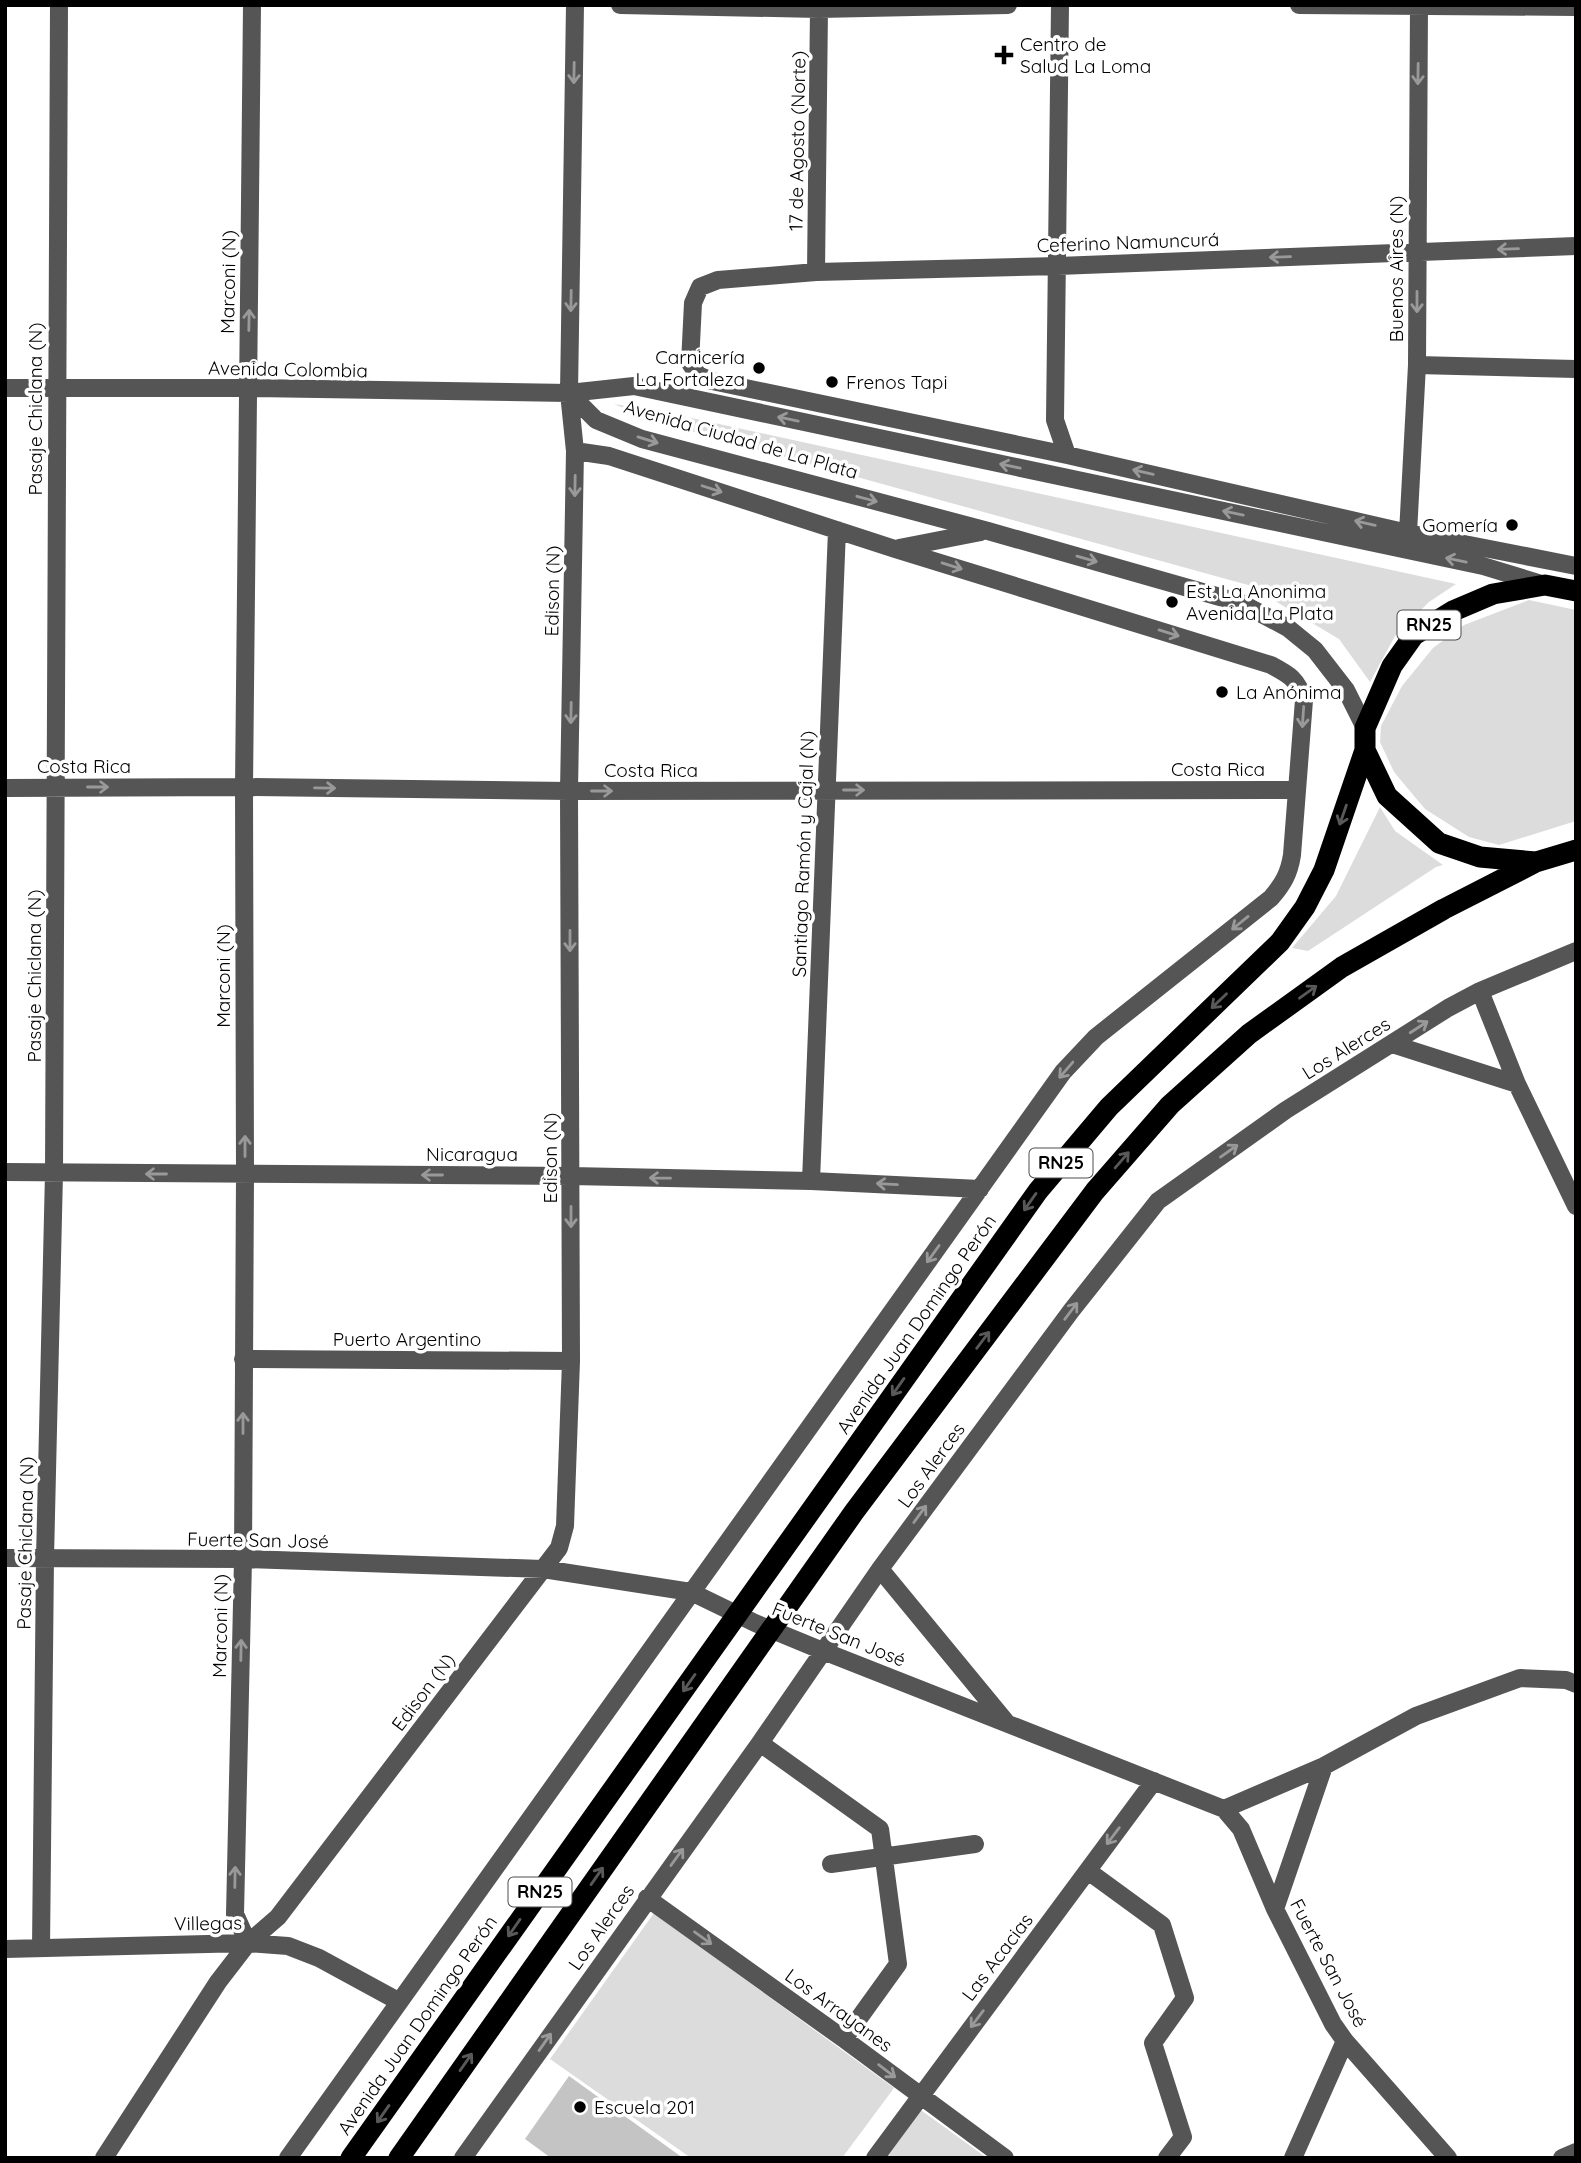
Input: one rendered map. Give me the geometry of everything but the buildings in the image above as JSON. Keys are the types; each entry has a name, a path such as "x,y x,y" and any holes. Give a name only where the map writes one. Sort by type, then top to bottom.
{"highway":[{"name":"Avenida Juan Domingo Perón","path":"351,2158 1038,1191 1108,1107 1280,942 1305,907 1324,870 1365,750 1365,728 1392,666 1415,635 1453,611 1493,594 1545,585"},
{"name":"Avenida Ciudad de La Plata","path":"1545,585 1576,592"},
{"path":"1365,750 1387,796 1439,843 1480,857 1536,862"},
{"name":"RN25","path":"399,2158 853,1512 1095,1191 1170,1105 1249,1034 1342,967 1444,909 1536,862 1576,850"}],"street":[{"name":"Pasaje Chiclana (N)","path":"41,1948 45,1558 54,1173 59,5"},
{"name":"Marconi (N)","path":"248,1943 235,1914 243,1559 244,787 252,5"},
{"name":"Edison (N)","path":"104,2158 218,1982 248,1943 278,1917 559,1548 565,1526 571,1361 569,791 575,452 569,393 575,5"},
{"path":"620,5 819,9 1008,5"},
{"path":"1060,5 1055,420 1067,455 1136,493"},
{"path":"1299,5 1576,7"},
{"name":"Buenos Aires (N)","path":"1408,533 1416,365 1419,6"},
{"name":"17 de Agosto (Norte)","path":"816,272 819,9"},
{"name":"Ceferino Namuncurá","path":"1067,455 712,381 698,375 690,363 693,303 700,287 718,280 816,272 1058,266 1576,246"},
{"path":"1416,365 1576,369"},
{"name":"Avenida Ciudad de La Plata","path":"569,393 634,386 1483,566 1545,585"},
{"name":"Avenida Colombia","path":"5,388 248,388 569,393"},
{"name":"Avenida Ciudad de La Plata","path":"569,393 596,420 642,439 988,531 1241,603 1288,628 1315,650 1346,690 1365,728"},
{"path":"575,452 610,456 895,549 988,531"},
{"path":"1067,455 1408,533 1576,566"},
{"name":"Santiago Ramón y Cajal (N)","path":"811,1181 837,530"},
{"name":"Avenida Juan Domingo Perón","path":"288,2158 1063,1072 1096,1037 1271,898 1283,884 1290,869 1304,700 1299,684 1289,675 1271,665 895,549"},
{"path":"1483,566 1576,566"},
{"name":"Costa Rica","path":"5,788 244,787 569,791 1297,790"},
{"name":"Los Alerces","path":"473,2154 648,1898 760,1743 880,1569 1063,1322 1158,1201 1286,1111 1448,1008 1480,991 1576,951"},
{"path":"1480,991 1517,1084 1576,1206"},
{"path":"1392,1044 1517,1084"},
{"name":"Nicaragua","path":"5,1172 571,1176 811,1181 980,1189"},
{"name":"Puerto Argentino","path":"243,1359 571,1361"},
{"name":"Fuerte San José","path":"5,1558 243,1559 543,1569 691,1592 822,1651 1224,1809 1241,1829 1275,1909 1333,2024 1448,2158"},
{"path":"880,1569 1009,1725"},
{"path":"1224,1809 1324,1766 1416,1716 1520,1678 1566,1680 1576,1684"},
{"path":"760,1743 880,1829 898,1964 844,2039"},
{"path":"1275,1909 1324,1766"},
{"name":"Las Acacias","path":"875,2158 1154,1782"},
{"path":"831,1864 975,1844"},
{"path":"1088,1871 1162,1925 1185,1998 1153,2043 1182,2137 1167,2158"},
{"name":"Los Arrayanes","path":"648,1898 1005,2158"},
{"name":"Villegas","path":"5,1949 248,1943 288,1947 309,1954 398,2001"},
{"path":"1293,2158 1345,2041"},
{"path":"1562,2158 1576,2152"}],"shaded area":[{"path":"614,404 664,412 1456,584 1429,602 1395,636 1370,682 1339,639 1248,585 654,421"},
{"path":"1529,600 1576,610 1576,821 1499,845 1469,837 1425,809 1394,772 1380,742 1381,726 1402,686 1433,648 1464,625"},
{"path":"1380,807 1395,831 1443,865 1308,951 1292,948 1336,896"},
{"path":"654,1913 894,2088 842,2158 691,2158 550,2059"},
{"path":"918,2108 987,2158 882,2158"}],"place":[{"name":"Centro de Salud La Loma","path":"1004,55"},
{"name":"Carnicería La Fortaleza","path":"759,368"},
{"name":"Frenos Tapi","path":"832,382"},
{"name":"Gomería","path":"1512,525"},
{"name":"Est. La Anonima Avenida La Plata","path":"1172,602"},
{"name":"La Anónima","path":"1222,692"},
{"name":"Escuela 201","path":"580,2107"}]}
